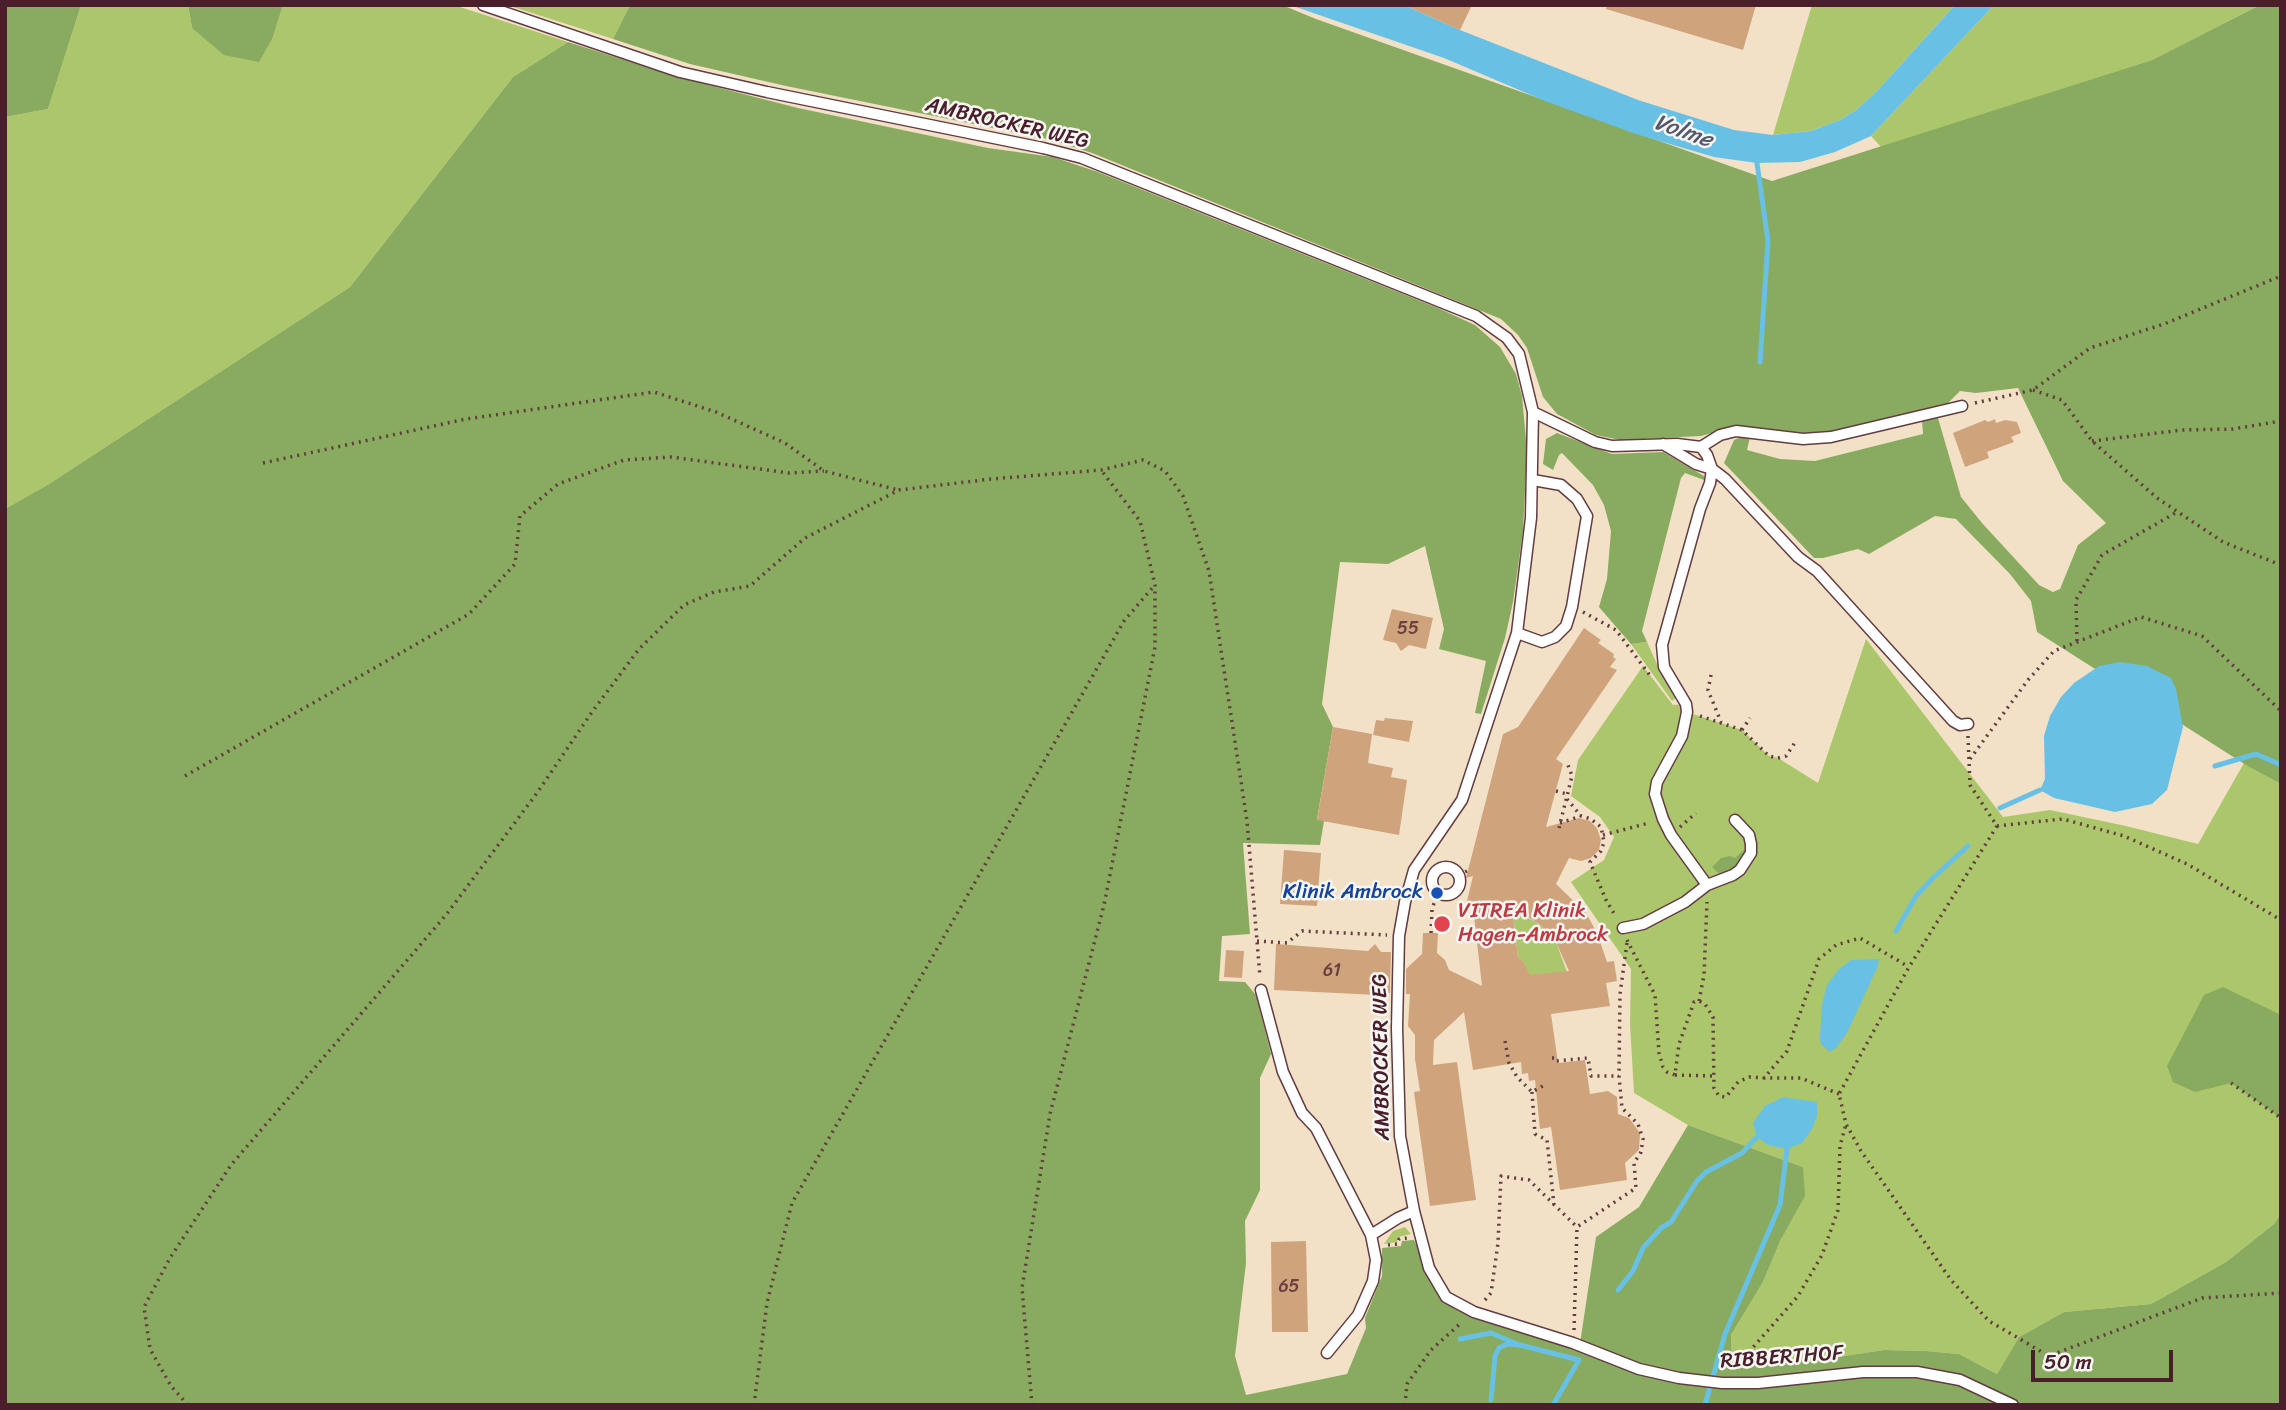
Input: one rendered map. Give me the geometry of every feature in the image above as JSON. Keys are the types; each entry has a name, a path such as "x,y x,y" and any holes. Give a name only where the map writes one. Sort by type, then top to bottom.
{"lane":[{"name":"AMBROCKER WEG","path":"483,5 680,72 1083,158 1476,316 1507,338 1519,354 1533,412 1531,517 1517,633 1462,800 1414,870 1399,936 1397,1028 1400,1136 1414,1211 1429,1268 1446,1297 1474,1312"},
{"path":"1533,412 1595,442 1612,446 1663,444 1701,447 1720,435 1736,431 1803,439 1831,437 1962,407"},
{"path":"1663,444 1696,464 1712,469 1725,479 1798,557 1817,571 1953,721 1968,724"},
{"path":"1701,447 1712,469 1662,645 1664,667 1686,704 1687,712 1682,736 1657,782 1655,794 1663,819 1679,848 1707,886"},
{"path":"1517,633 1542,642 1555,637 1566,626 1572,607 1587,516 1577,499 1561,485 1533,480"},
{"path":"1623,928 1643,924 1740,870 1751,853 1749,835 1735,820"},
{"path":"1422,856 1437,870"},
{"path":"1449,867 1463,873 1459,888 1443,896 1437,893 1432,882 1437,870 1449,867"},
{"path":"1261,990 1283,1072 1302,1113 1316,1128 1371,1235 1376,1260 1373,1281 1358,1315 1327,1353"},
{"path":"1371,1235 1414,1211"},
{"name":"RIBBERTHOF","path":"1474,1312 1573,1343 1639,1369 1679,1378 1722,1383 1758,1383 1863,1372 1917,1372 1960,1380 2013,1405"}],"path":[{"path":"1962,407 2033,390 2090,348 2164,324 2281,276"},
{"path":"2033,390 2062,400 2092,441 2157,498 2223,542 2281,565"},
{"path":"263,463 466,419 654,392 716,412 785,443 824,471"},
{"path":"2092,441 2182,430 2232,429 2281,421"},
{"path":"185,776 469,614 515,564 520,516 558,484 624,460 671,457 789,473 824,471 899,491"},
{"path":"188,1405 171,1385 150,1349 144,1307 170,1258 231,1165 446,915 639,649 684,605 714,592 750,586 805,538 899,491 991,479 1101,470 1143,460 1166,471 1183,496 1209,571 1247,821 1261,990"},
{"path":"1032,1405 1022,1287 1050,1115 1104,905 1155,647 1156,585 1140,521 1101,470"},
{"path":"2077,641 2076,600 2102,555 2177,512"},
{"path":"754,1405 767,1303 792,1203 1124,621 1156,585"},
{"path":"1572,607 1616,630 1656,684"},
{"path":"1970,759 2028,680 2054,651 2141,617 2202,636 2281,711"},
{"path":"1711,675 1708,690 1721,722"},
{"path":"1687,712 1742,730 1769,756 1786,756 1796,741"},
{"path":"1742,730 1750,718"},
{"path":"1968,724 1970,786 1997,826"},
{"path":"1568,765 1572,776 1560,825 1581,816"},
{"path":"1556,791 1567,796 1581,816 1591,819 1601,827 1601,851 1590,862 1606,900 1623,928"},
{"path":"1603,835 1663,819"},
{"path":"1997,826 2063,819 2124,836 2187,864 2281,920"},
{"path":"1997,826 1909,967 1839,1094 1846,1124 1861,1151 1951,1280 1989,1321 2049,1356 2202,1298 2281,1293"},
{"path":"1675,1075 1679,1044 1695,1002 1699,1001 1704,975 1707,886"},
{"path":"1431,933 1432,910 1437,893"},
{"path":"1257,942 1287,943 1302,931 1399,936"},
{"path":"1764,1078 1787,1051 1819,959 1836,945 1860,938 1909,967"},
{"path":"1577,1227 1636,1188 1634,1163 1641,1152 1643,1139 1638,1124 1622,1108 1619,1076 1620,994 1627,941 1655,995 1659,1054 1663,1067 1675,1075 1713,1076"},
{"path":"1699,1001 1705,1003 1713,1017 1713,1076 1714,1088 1719,1096 1726,1097 1738,1082 1749,1077 1801,1078 1839,1094"},
{"path":"1505,1041 1509,1063 1517,1077 1532,1092 1535,1134 1546,1140 1554,1205"},
{"path":"1552,1058 1556,1061 1588,1058 1591,1076 1619,1076"},
{"path":"2231,1083 2281,1118"},
{"path":"1532,1092 1546,1084"},
{"path":"1722,1383 1798,1296 1822,1255 1838,1210 1840,1146 1846,1124"},
{"path":"1405,1405 1407,1384 1431,1350 1491,1293 1498,1243 1501,1176 1529,1180 1577,1227 1573,1343"},
{"path":"1383,1246 1398,1244 1399,1239 1413,1237"}],"green space":[{"path":"5,5 81,5 48,109 5,117"},
{"path":"81,5 188,5 192,28 273,37 283,5 454,5 568,42 513,77 350,287 49,484 5,509 5,117 48,109"},
{"path":"188,5 283,5 273,37 259,62 224,55 192,28"},
{"path":"507,5 630,5 613,39"},
{"path":"630,5 1282,5 1772,181 2152,60 2260,5 2281,5 2281,784 2246,765 2037,632 2031,601 2010,574 1956,519 1935,516 1869,554 1858,549 1814,558 1724,463 1734,440 1741,437 1750,437 1747,450 1780,459 1815,461 1923,434 1922,420 1938,418 1961,497 2039,585 2053,592 2060,589 2078,545 2106,523 2063,481 2018,388 1976,393 1960,391 1945,406 1833,433 1797,435 1737,426 1701,436 1620,440 1596,435 1557,414 1543,397 1527,348 1501,319 1092,153 1052,140 690,64 613,39"},
{"path":"1812,5 1955,5 1877,91 1856,110 1840,120 1811,131 1773,135"},
{"path":"1994,5 2260,5 2152,60 1881,147 1871,136"},
{"path":"568,42 681,78 798,108 988,148 1053,157 1098,172 1475,325 1500,347 1516,374 1522,396 1527,451 1523,531 1505,638 1481,714 1475,713 1486,661 1439,649 1444,629 1425,546 1388,564 1340,562 1322,704 1333,727 1317,819 1324,821 1320,845 1243,843 1250,934 1222,936 1219,981 1245,982 1256,995 1271,1054 1260,1078 1260,1190 1245,1221 1246,1263 1235,1356 1246,1395 1347,1374 1366,1328 1365,1318 1382,1276 1382,1248 1401,1246 1402,1241 1414,1240 1443,1298 1459,1310 1579,1350 1596,1237 1639,1207 1688,1125 1803,1167 1805,1196 1781,1239 1763,1282 1731,1335 1732,1362 1811,1361 1884,1350 1926,1351 1959,1354 1997,1374 2019,1337 2064,1312 2151,1304 2226,1262 2274,1224 2281,1214 2281,1405 5,1405 5,509 49,484 350,287 513,77"},
{"path":"1557,433 1612,454 1663,452 1704,476 1704,480 1685,473 1681,478 1642,631 1647,642 1631,644 1599,607 1607,579 1611,531 1604,505 1593,485 1562,453 1553,470 1543,464 1546,439"},
{"path":"1866,639 2003,817 2050,810 2198,844 2244,763 2281,784 2281,1216 2226,1262 2151,1304 2064,1312 2019,1337 1997,1374 1959,1354 1926,1351 1884,1350 1811,1361 1732,1362 1731,1335 1763,1282 1781,1239 1803,1167 1688,1125 1634,1093 1630,1024 1631,969 1571,882 1604,860 1614,837 1600,817 1571,796 1578,760 1643,666 1673,705 1686,704 1687,712 1742,730 1769,756 1778,758 1818,783"},
{"path":"1647,642 1662,675 1677,697 1672,701 1631,644"},
{"path":"1745,849 1743,862 1732,871 1718,873 1712,867 1721,858 1735,858"},
{"path":"1513,913 1542,926 1556,942 1567,972 1529,976 1523,961 1518,957"},
{"path":"2223,987 2281,1015 2281,1118 2231,1083 2195,1092 2173,1082 2167,1066 2204,995"},
{"path":"1405,1227 1411,1234 1398,1237 1397,1242 1384,1244 1393,1231"}],"water":[{"name":"Volme","path":"1290,5 1404,5 1638,100 1734,130 1773,135 1811,131 1840,120 1877,91 1955,5 1994,5 1871,136 1835,152 1800,162 1757,163 1714,157 1636,134 1545,101 1444,58"},
{"path":"2120,662 2147,666 2171,678 2176,689 2183,727 2167,790 2152,804 2115,812 2054,798 2040,790 2045,779 2044,736 2050,716 2061,697 2074,683 2099,666"},
{"path":"1879,959 1847,1033 1830,1052 1821,1044 1820,1037 1822,1004 1827,985 1839,969 1851,960"},
{"path":"1783,1097 1817,1102 1817,1116 1812,1129 1802,1143 1787,1149 1768,1145 1757,1137 1753,1123 1765,1106"}],"building":[{"path":"1404,5 1472,5 1460,30"},
{"path":"1607,5 1756,5 1743,50 1606,9"},
{"path":"1995,419 1996,423 2005,420 2017,422 2021,433 2011,437 2014,442 1987,452 1989,458 1965,467 1953,433 1985,420 1988,422"},
{"path":"1392,609 1433,618 1426,649 1409,645 1401,651 1396,643 1383,640"},
{"path":"1584,628 1601,640 1598,643 1614,654 1616,659 1610,667 1617,670 1556,759 1563,764 1546,827 1579,818 1590,821 1597,828 1601,840 1599,850 1591,858 1581,861 1569,858 1556,884 1586,913 1597,933 1607,962 1614,961 1617,981 1606,983 1610,1006 1551,1014 1558,1063 1585,1060 1590,1094 1608,1091 1617,1097 1618,1114 1629,1118 1640,1133 1639,1150 1625,1163 1627,1180 1560,1190 1551,1127 1540,1129 1535,1080 1529,1081 1528,1073 1522,1074 1521,1062 1473,1070 1464,1012 1434,1040 1433,1065 1457,1062 1476,1200 1430,1206 1414,1092 1420,1091 1415,1059 1415,1035 1408,1026 1410,994 1406,994 1406,969 1422,954 1423,933 1438,933 1437,953 1445,960 1449,970 1482,986 1473,907 1466,905 1473,876 1466,878 1503,734 1518,727","holes":["1512,907 1542,926 1556,942 1569,971 1530,975 1518,957"]},
{"path":"1385,718 1413,721 1409,742 1373,735 1376,720 1384,721"},
{"path":"1333,727 1372,734 1368,763 1393,768 1391,777 1407,780 1399,835 1317,820"},
{"path":"1284,850 1321,853 1317,906 1280,904"},
{"path":"1276,944 1368,951 1375,944 1381,952 1391,952 1390,993 1378,995 1274,990"},
{"path":"1226,950 1244,951 1242,978 1224,977"},
{"path":"1306,1241 1308,1332 1272,1332 1271,1242"}],"waterway":[{"path":"1756,156 1768,241 1760,362"},
{"path":"2215,766 2256,754 2281,765"},
{"path":"2000,808 2040,790"},
{"path":"1896,931 1916,896 1968,846"},
{"path":"1618,1290 1633,1271 1643,1248 1661,1228 1671,1222 1697,1181 1706,1172 1742,1153 1757,1137"},
{"path":"1705,1405 1725,1334 1780,1205 1787,1149"},
{"path":"1460,1339 1491,1333 1517,1344"},
{"path":"1491,1400 1495,1356 1499,1348 1507,1344 1520,1345 1579,1360 1553,1405"}],"place":[{"name":"Klinik Ambrock","path":"1437,893"},
{"name":"VITREA Klinik Hagen-Ambrock","path":"1442,924"}]}
